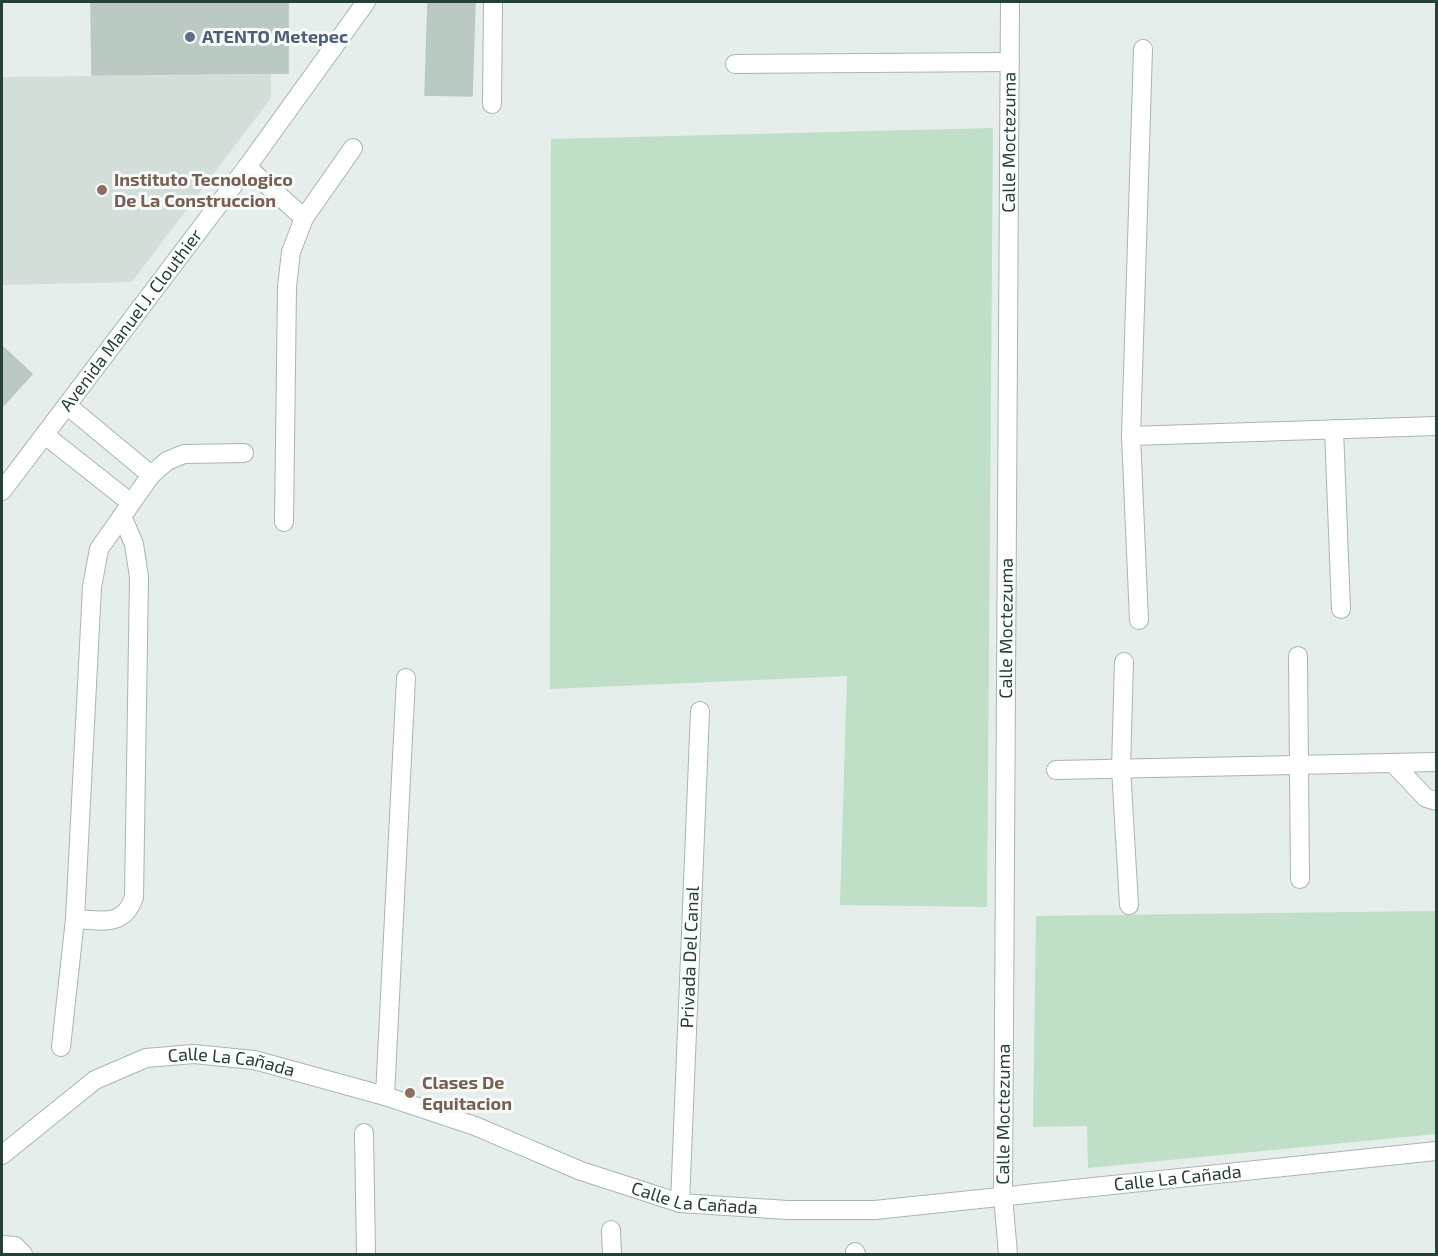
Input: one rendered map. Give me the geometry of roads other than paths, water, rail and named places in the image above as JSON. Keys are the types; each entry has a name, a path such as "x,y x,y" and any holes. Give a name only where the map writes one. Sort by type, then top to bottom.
{"street":[{"path":"346,2 347,27"},
{"name":"Avenida Manuel J. Clouthier","path":"2,491 247,167 366,2"},
{"path":"492,104 493,2"},
{"name":"Calle Moctezuma","path":"1008,1254 1004,1196 1010,2"},
{"path":"1139,620 1131,436 1143,49"},
{"path":"735,63 1010,62"},
{"path":"284,522 287,287 291,252 304,218 353,148"},
{"path":"247,167 304,218"},
{"path":"68,406 150,475"},
{"path":"1131,436 1437,426"},
{"path":"1334,429 1341,609"},
{"path":"45,435 126,510 139,578 134,897 127,913 118,919 75,920"},
{"path":"61,1047 75,920 92,586 99,549 150,475 167,461 184,454 244,453"},
{"path":"1298,656 1300,879"},
{"path":"1124,662 1121,768 1129,905"},
{"path":"385,1096 406,678"},
{"name":"Privada Del Canal","path":"680,1203 699,711"},
{"path":"1056,770 1437,762"},
{"path":"1393,763 1426,798 1437,801"},
{"name":"Calle La Cañada","path":"2,1155 95,1080 146,1058 194,1054 254,1060 385,1096 475,1126 581,1171 680,1203 787,1210 875,1210 1437,1150"},
{"path":"364,1132 366,1254"},
{"path":"611,1230 612,1254"},
{"path":"2,1245 15,1245 22,1254"}],"place":[{"name":"ATENTO Metepec","path":"190,37"},
{"name":"Instituto Tecnologico De La Construccion","path":"102,190"},
{"name":"Clases De Equitacion","path":"410,1093"}]}
